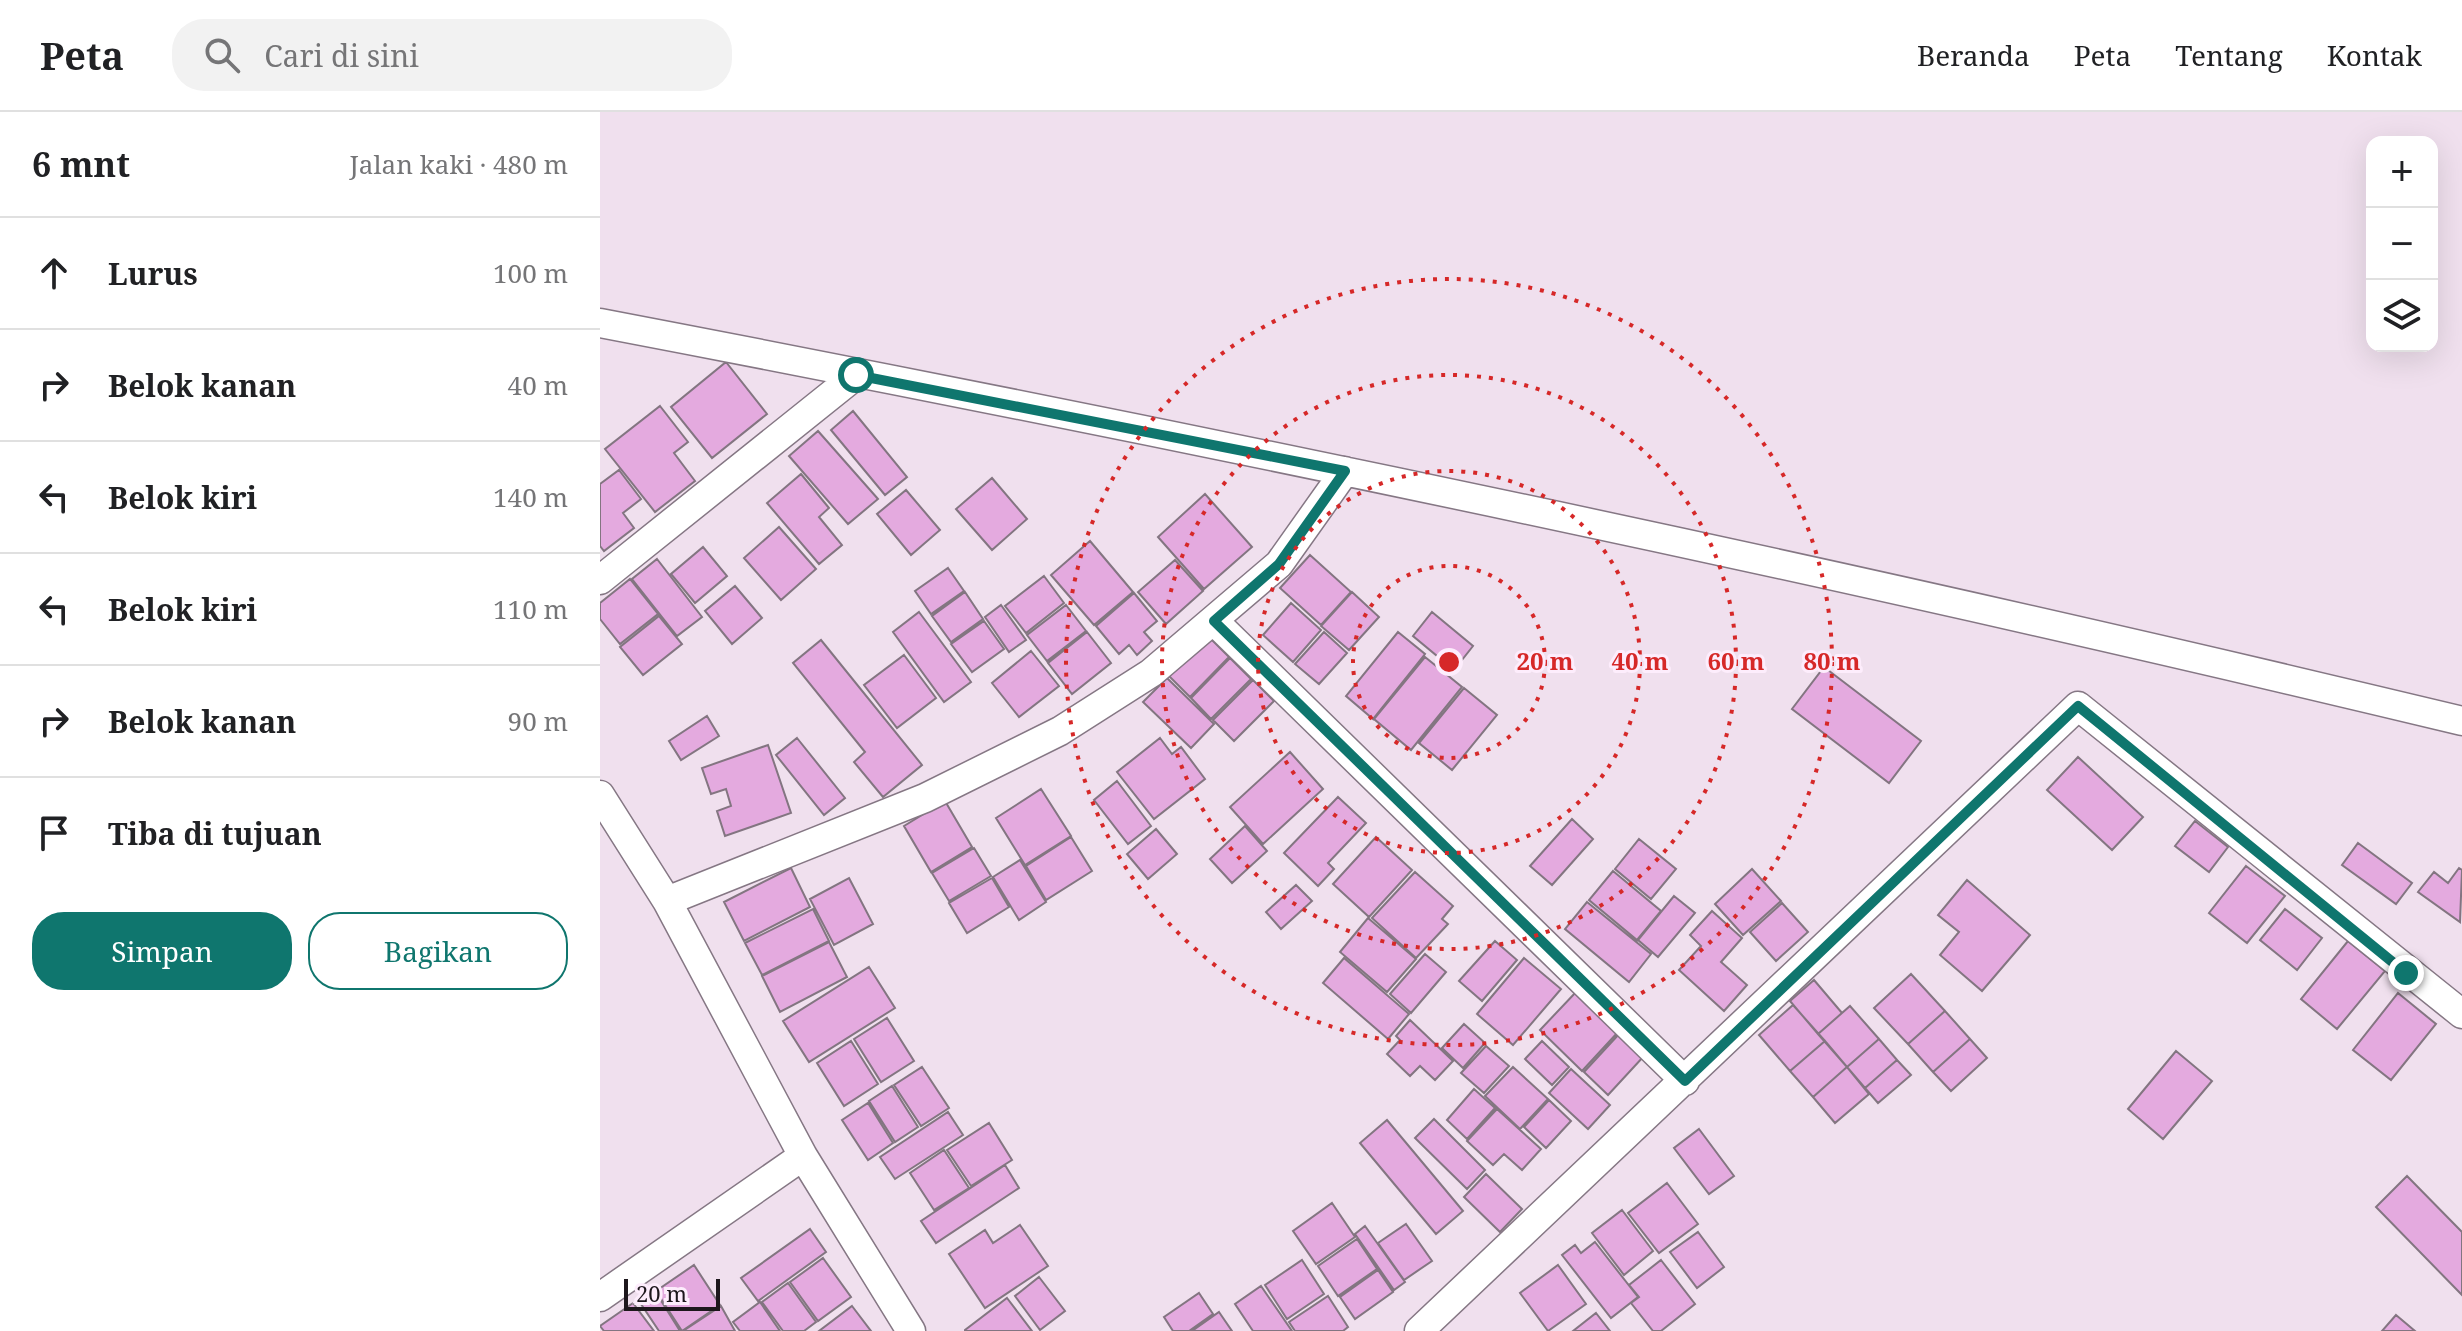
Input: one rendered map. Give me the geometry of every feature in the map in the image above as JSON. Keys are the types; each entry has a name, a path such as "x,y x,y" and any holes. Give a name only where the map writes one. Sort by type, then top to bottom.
{"street":[{"path":"600,323 1345,471 2106,635 2462,721"},
{"path":"600,580 856,375"},
{"path":"667,901 925,798 1060,731 1151,673 1279,564 1345,471"},
{"path":"1214,621 1685,1081"},
{"path":"1419,1331 2078,706 2462,1014"},
{"path":"600,795 667,901 803,1156 911,1331"},
{"path":"600,1297 803,1156"}],"building":[{"path":"726,362 767,414 712,458 671,407"},
{"path":"660,406 688,442 674,453 695,481 655,512 605,449"},
{"path":"853,411 907,477 885,495 831,430"},
{"path":"818,431 878,499 848,524 789,456"},
{"path":"619,470 641,499 623,513 634,528 604,551 600,546 600,484"},
{"path":"801,474 829,508 819,517 842,545 819,564 767,503"},
{"path":"992,478 1027,519 992,550 956,509"},
{"path":"906,490 940,530 911,555 877,514"},
{"path":"1205,494 1252,547 1204,589 1158,537"},
{"path":"779,527 816,569 781,600 744,558"},
{"path":"1090,541 1133,592 1094,625 1051,575"},
{"path":"703,547 727,576 695,603 671,574"},
{"path":"1310,555 1351,592 1321,625 1280,588"},
{"path":"657,559 702,617 677,636 632,579"},
{"path":"1175,560 1203,591 1166,624 1138,592"},
{"path":"948,568 964,591 931,614 915,591"},
{"path":"1044,576 1064,603 1026,633 1005,606"},
{"path":"630,579 658,614 620,644 600,619 600,603"},
{"path":"735,586 762,618 732,644 705,611"},
{"path":"965,592 983,619 951,642 932,616"},
{"path":"1352,592 1379,617 1349,650 1321,626"},
{"path":"1134,593 1157,621 1144,632 1152,641 1137,655 1129,645 1119,654 1096,626"},
{"path":"1291,603 1321,630 1293,662 1263,635"},
{"path":"1001,605 1026,640 1009,652 985,617"},
{"path":"1066,605 1086,631 1047,661 1027,635"},
{"path":"919,612 971,682 944,702 893,632"},
{"path":"1432,612 1473,646 1454,670 1413,636"},
{"path":"659,616 682,644 643,675 620,647"},
{"path":"984,621 1004,649 972,672 951,644"},
{"path":"1087,632 1111,663 1072,694 1048,663"},
{"path":"1324,632 1347,653 1319,684 1295,664"},
{"path":"1398,632 1425,654 1373,719 1346,696"},
{"path":"1208,636 1229,657 1190,697 1169,676"},
{"path":"821,640 922,765 883,797 854,762 865,752 793,663"},
{"path":"1031,651 1059,686 1019,717 992,683"},
{"path":"904,655 936,698 897,728 864,685"},
{"path":"1425,657 1462,687 1411,750 1374,719"},
{"path":"1230,658 1251,679 1211,719 1191,698"},
{"path":"1824,667 1921,741 1889,783 1792,709"},
{"path":"1167,678 1214,724 1191,748 1143,702"},
{"path":"1253,680 1274,701 1234,741 1213,720"},
{"path":"1464,688 1497,715 1452,770 1419,743"},
{"path":"707,716 719,736 681,760 669,741"},
{"path":"797,738 845,798 824,815 776,755"},
{"path":"1160,738 1172,754 1181,747 1205,779 1154,819 1117,772"},
{"path":"768,745 791,813 725,836 717,811 731,806 726,789 711,794 702,768"},
{"path":"1290,752 1323,789 1263,844 1230,807"},
{"path":"2078,757 2143,817 2112,850 2047,790"},
{"path":"1117,781 1151,826 1128,844 1094,800"},
{"path":"1041,789 1071,836 1025,865 996,818"},
{"path":"1338,797 1366,823 1328,863 1334,869 1318,886 1284,853"},
{"path":"945,801 972,847 931,872 904,826"},
{"path":"1572,819 1593,839 1552,885 1530,866"},
{"path":"2195,821 2228,847 2209,872 2175,846"},
{"path":"1245,826 1267,851 1232,883 1210,859"},
{"path":"1156,829 1177,854 1148,879 1127,854"},
{"path":"1071,837 1092,871 1046,900 1026,866"},
{"path":"1376,837 1412,870 1369,917 1333,884"},
{"path":"1639,839 1676,869 1651,899 1615,869"},
{"path":"2358,843 2412,883 2396,904 2342,865"},
{"path":"974,848 991,876 949,901 932,873"},
{"path":"1020,860 1046,902 1019,920 993,877"},
{"path":"2246,866 2285,896 2247,943 2209,913"},
{"path":"791,868 810,907 744,941 724,902"},
{"path":"2459,868 2462,870 2460,922 2418,892 2434,872 2448,883"},
{"path":"1752,869 1781,901 1743,935 1715,904"},
{"path":"1613,871 1661,911 1637,940 1589,900"},
{"path":"1415,872 1453,906 1442,919 1448,924 1416,958 1372,918"},
{"path":"849,878 873,924 834,945 810,899"},
{"path":"992,878 1009,907 967,933 949,903"},
{"path":"1967,880 2030,935 1982,991 1940,955 1959,932 1938,915"},
{"path":"1296,885 1312,901 1281,929 1266,912"},
{"path":"1674,896 1695,913 1658,957 1638,940"},
{"path":"1587,902 1651,954 1629,982 1565,929"},
{"path":"1782,903 1808,932 1776,961 1750,932"},
{"path":"813,909 829,941 762,975 745,943"},
{"path":"2285,909 2322,938 2297,970 2260,940"},
{"path":"1712,911 1742,938 1721,962 1747,985 1724,1011 1679,970 1701,946 1690,935"},
{"path":"1368,918 1416,959 1387,992 1340,952"},
{"path":"1495,941 1517,960 1482,1001 1459,981"},
{"path":"2348,941 2385,971 2337,1029 2301,999"},
{"path":"829,942 847,977 780,1012 762,976"},
{"path":"1425,954 1446,972 1411,1013 1390,994"},
{"path":"1344,958 1409,1014 1388,1039 1323,983"},
{"path":"1524,958 1561,989 1513,1045 1477,1014"},
{"path":"869,967 895,1008 809,1062 783,1021"},
{"path":"1911,974 1945,1011 1908,1044 1874,1008"},
{"path":"1814,980 1842,1013 1818,1034 1790,1001"},
{"path":"1577,991 1619,1031 1582,1071 1540,1030"},
{"path":"2398,993 2436,1024 2391,1080 2353,1050"},
{"path":"1793,1005 1825,1041 1790,1071 1759,1035"},
{"path":"1850,1006 1879,1039 1847,1067 1818,1034"},
{"path":"1945,1011 1970,1039 1933,1072 1908,1044"},
{"path":"887,1018 914,1061 881,1082 854,1039"},
{"path":"1410,1020 1453,1061 1435,1080 1420,1066 1410,1076 1387,1054 1400,1040 1396,1036"},
{"path":"1464,1024 1485,1043 1463,1068 1442,1048"},
{"path":"1620,1033 1644,1056 1608,1095 1584,1072"},
{"path":"1879,1039 1897,1060 1865,1088 1847,1067"},
{"path":"1970,1039 1987,1058 1951,1091 1933,1072"},
{"path":"851,1041 878,1084 844,1106 817,1063"},
{"path":"1542,1041 1569,1067 1552,1085 1525,1059"},
{"path":"1825,1041 1847,1067 1813,1097 1790,1071"},
{"path":"1486,1046 1509,1066 1484,1093 1461,1073"},
{"path":"2176,1051 2212,1081 2163,1139 2128,1109"},
{"path":"1897,1060 1911,1075 1878,1103 1865,1088"},
{"path":"922,1067 949,1108 921,1126 894,1085"},
{"path":"1513,1067 1548,1099 1520,1129 1485,1096"},
{"path":"1847,1067 1869,1094 1835,1123 1813,1097"},
{"path":"1571,1069 1610,1105 1588,1129 1549,1093"},
{"path":"892,1086 918,1127 895,1142 869,1101"},
{"path":"1474,1089 1495,1108 1467,1139 1447,1120"},
{"path":"1549,1100 1571,1121 1546,1148 1524,1127"},
{"path":"868,1103 893,1143 868,1160 842,1120"},
{"path":"1497,1109 1541,1149 1522,1170 1504,1154 1493,1165 1467,1141"},
{"path":"948,1112 963,1135 895,1179 880,1157"},
{"path":"1434,1119 1485,1170 1467,1189 1415,1138"},
{"path":"1387,1120 1463,1211 1436,1234 1360,1143"},
{"path":"989,1123 1012,1160 971,1186 947,1150"},
{"path":"1699,1129 1734,1176 1709,1194 1674,1148"},
{"path":"944,1150 969,1188 934,1210 910,1173"},
{"path":"1005,1165 1019,1188 936,1243 921,1221"},
{"path":"1486,1174 1522,1209 1500,1232 1464,1197"},
{"path":"2407,1176 2462,1232 2462,1295 2376,1207"},
{"path":"1667,1183 1698,1224 1659,1253 1628,1213"},
{"path":"1332,1203 1355,1237 1316,1264 1293,1231"},
{"path":"1622,1210 1653,1251 1624,1275 1592,1233"},
{"path":"1406,1224 1432,1261 1404,1280 1378,1243"},
{"path":"1020,1225 1048,1266 985,1308 949,1254 985,1230 993,1243"},
{"path":"1365,1226 1405,1282 1394,1290 1355,1234"},
{"path":"810,1229 826,1252 758,1301 741,1278"},
{"path":"1698,1232 1724,1267 1697,1288 1670,1252"},
{"path":"1357,1239 1377,1269 1338,1296 1318,1266"},
{"path":"1595,1242 1638,1297 1611,1318 1562,1255 1575,1245 1581,1253"},
{"path":"823,1258 851,1297 818,1321 790,1282"},
{"path":"1302,1260 1324,1294 1287,1319 1265,1285"},
{"path":"1661,1260 1695,1304 1661,1331 1653,1331 1631,1303 1639,1297 1629,1285"},
{"path":"694,1265 720,1305 682,1331 656,1291"},
{"path":"1558,1265 1586,1304 1548,1331 1520,1293"},
{"path":"1378,1270 1393,1292 1355,1319 1340,1297"},
{"path":"1039,1277 1065,1311 1040,1330 1015,1296"},
{"path":"788,1283 816,1322 804,1331 783,1331 762,1302"},
{"path":"1261,1286 1292,1331 1253,1331 1235,1304"},
{"path":"655,1291 680,1331 659,1331 639,1301"},
{"path":"1199,1293 1213,1314 1189,1331 1173,1331 1164,1317"},
{"path":"1328,1296 1348,1327 1343,1331 1295,1331 1289,1322"},
{"path":"1007,1298 1032,1331 965,1331 965,1330"},
{"path":"760,1302 780,1331 740,1331 733,1322"},
{"path":"633,1303 654,1331 604,1331 600,1326"},
{"path":"721,1306 735,1331 683,1331"},
{"path":"852,1306 871,1331 819,1331"},
{"path":"1219,1312 1232,1331 1192,1331"},
{"path":"1596,1313 1610,1331 1573,1331"},
{"path":"2396,1315 2415,1331 2382,1331"}],"route":[{"path":"856,375 1345,471 1279,564 1214,621 1685,1081 2078,706 2406,973"}]}
